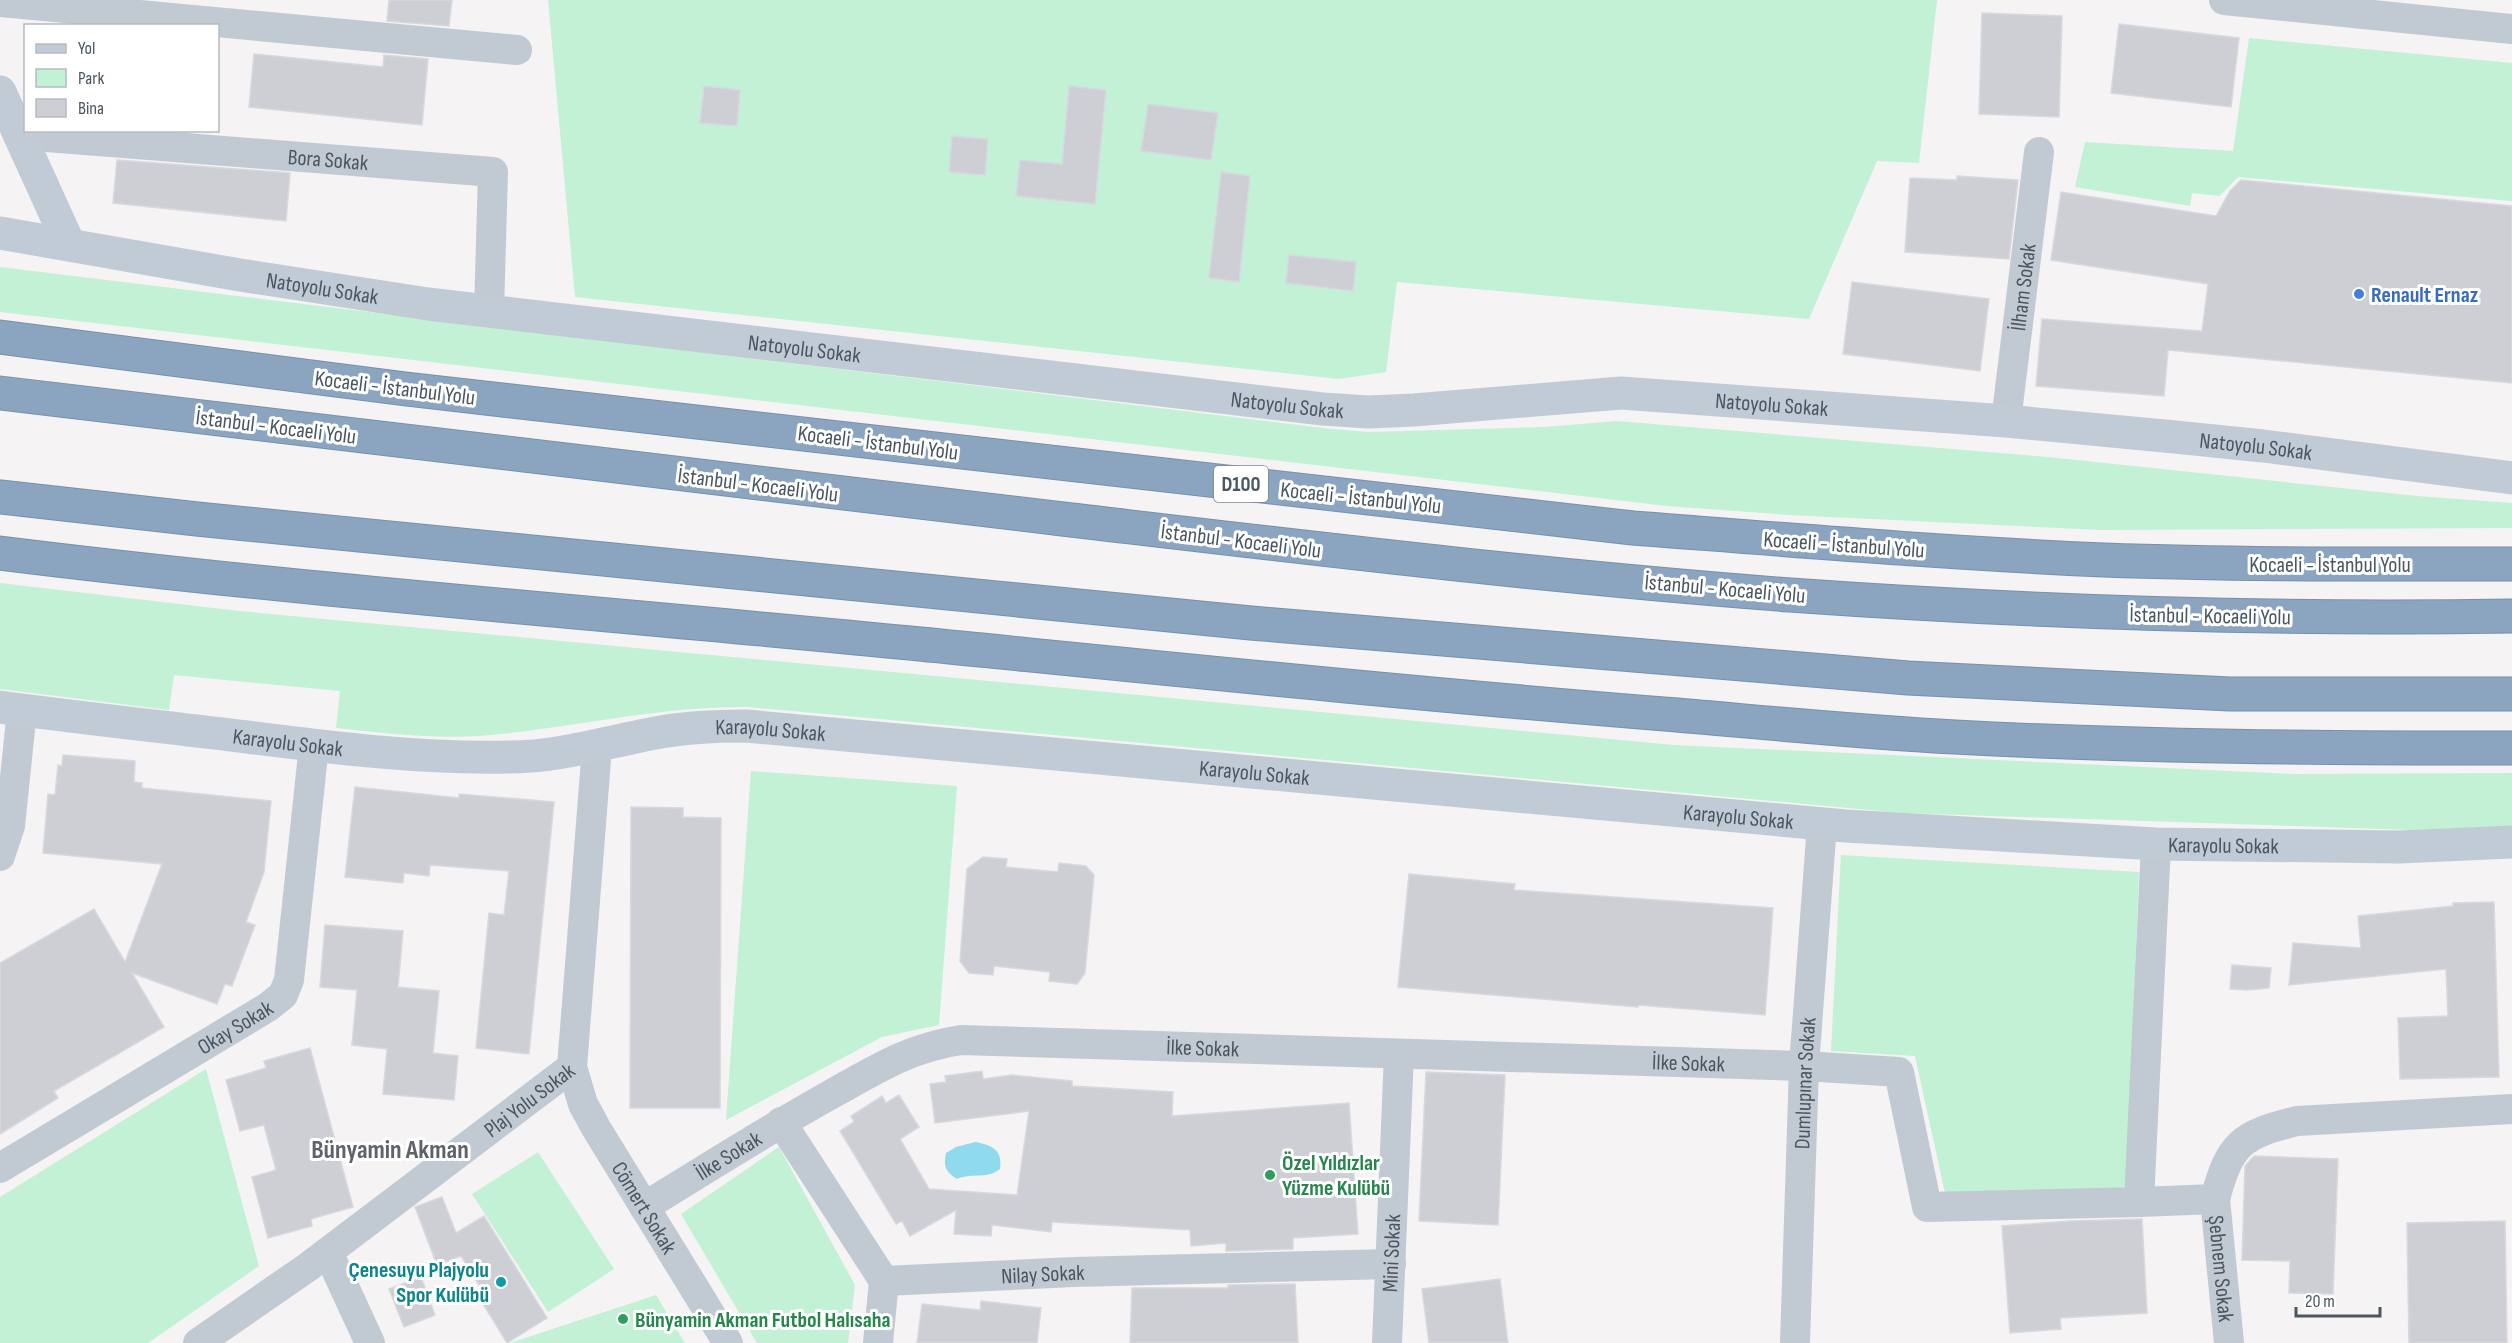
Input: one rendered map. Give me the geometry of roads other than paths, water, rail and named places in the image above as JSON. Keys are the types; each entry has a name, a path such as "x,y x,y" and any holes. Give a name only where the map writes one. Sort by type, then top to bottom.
{"highway":[{"name":"Kocaeli - İstanbul Yolu","path":"0,337 395,387 1633,528 1850,546 2106,560 2279,564 2512,564"},
{"name":"İstanbul - Kocaeli Yolu","path":"0,393 636,470 1496,569 1786,594 2115,613 2262,617 2500,616"},
{"path":"0,497 197,519 1251,623 1908,678 2230,694 2512,694"},
{"path":"0,554 250,582 1526,703 1798,725 2098,744 2248,748 2512,748"}],"main road":[{"path":"0,92 69,244"},
{"name":"Natoyolu Sokak","path":"0,233 309,286 489,311 1323,409 1368,412 1414,410 1622,393 2006,421 2263,446 2512,478"},
{"name":"Karayolu Sokak","path":"11,708 314,745 432,756 511,758 597,747 659,732 692,727 747,726 1822,824 2156,844 2399,848 2512,842"}],"street":[{"path":"2224,0 2480,13 2512,29"},
{"path":"0,2 517,50"},
{"name":"Bora Sokak","path":"21,135 494,172 489,311"},
{"name":"İlham Sokak","path":"2006,421 2039,152"},
{"path":"0,856 10,826 11,708"},
{"name":"Okay Sokak","path":"0,1168 268,1007 283,995 290,980 314,745"},
{"name":"Plaj Yolu Sokak","path":"198,1343 328,1252 572,1066 597,747"},
{"name":"Dumlupınar Sokak","path":"1795,1343 1804,1066 1822,824"},
{"path":"2139,1202 2156,844"},
{"name":"İlke Sokak","path":"644,1207 781,1122 910,1052 960,1040 1804,1066 1899,1072 1927,1207 2139,1202"},
{"name":"Mini Sokak","path":"1387,1343 1399,1054"},
{"name":"Cömert Sokak","path":"572,1066 583,1104 728,1343"},
{"path":"2215,1199 2230,1155 2241,1142 2275,1127 2297,1122 2512,1109"},
{"path":"781,1122 884,1281 878,1343"},
{"name":"Şebnem Sokak","path":"2139,1202 2215,1199 2229,1343"},
{"path":"328,1252 370,1343"},
{"name":"Nilay Sokak","path":"884,1281 1074,1272 1391,1264"}],"water":[{"path":"975,1142 991,1147 998,1153 1000,1169 990,1174 957,1179 946,1169 946,1153 956,1147"}],"place":[{"name":"Renault Ernaz","path":"2359,294"},
{"name":"Özel Yıldızlar Yüzme Kulübü","path":"1270,1175"},
{"name":"Çenesuyu Plajyolu Spor Kulübü","path":"501,1282"},
{"name":"Bünyamin Akman Futbol Halısaha","path":"623,1319"}],"district":[{"name":"Bünyamin Akman","path":"390,1149"}]}
